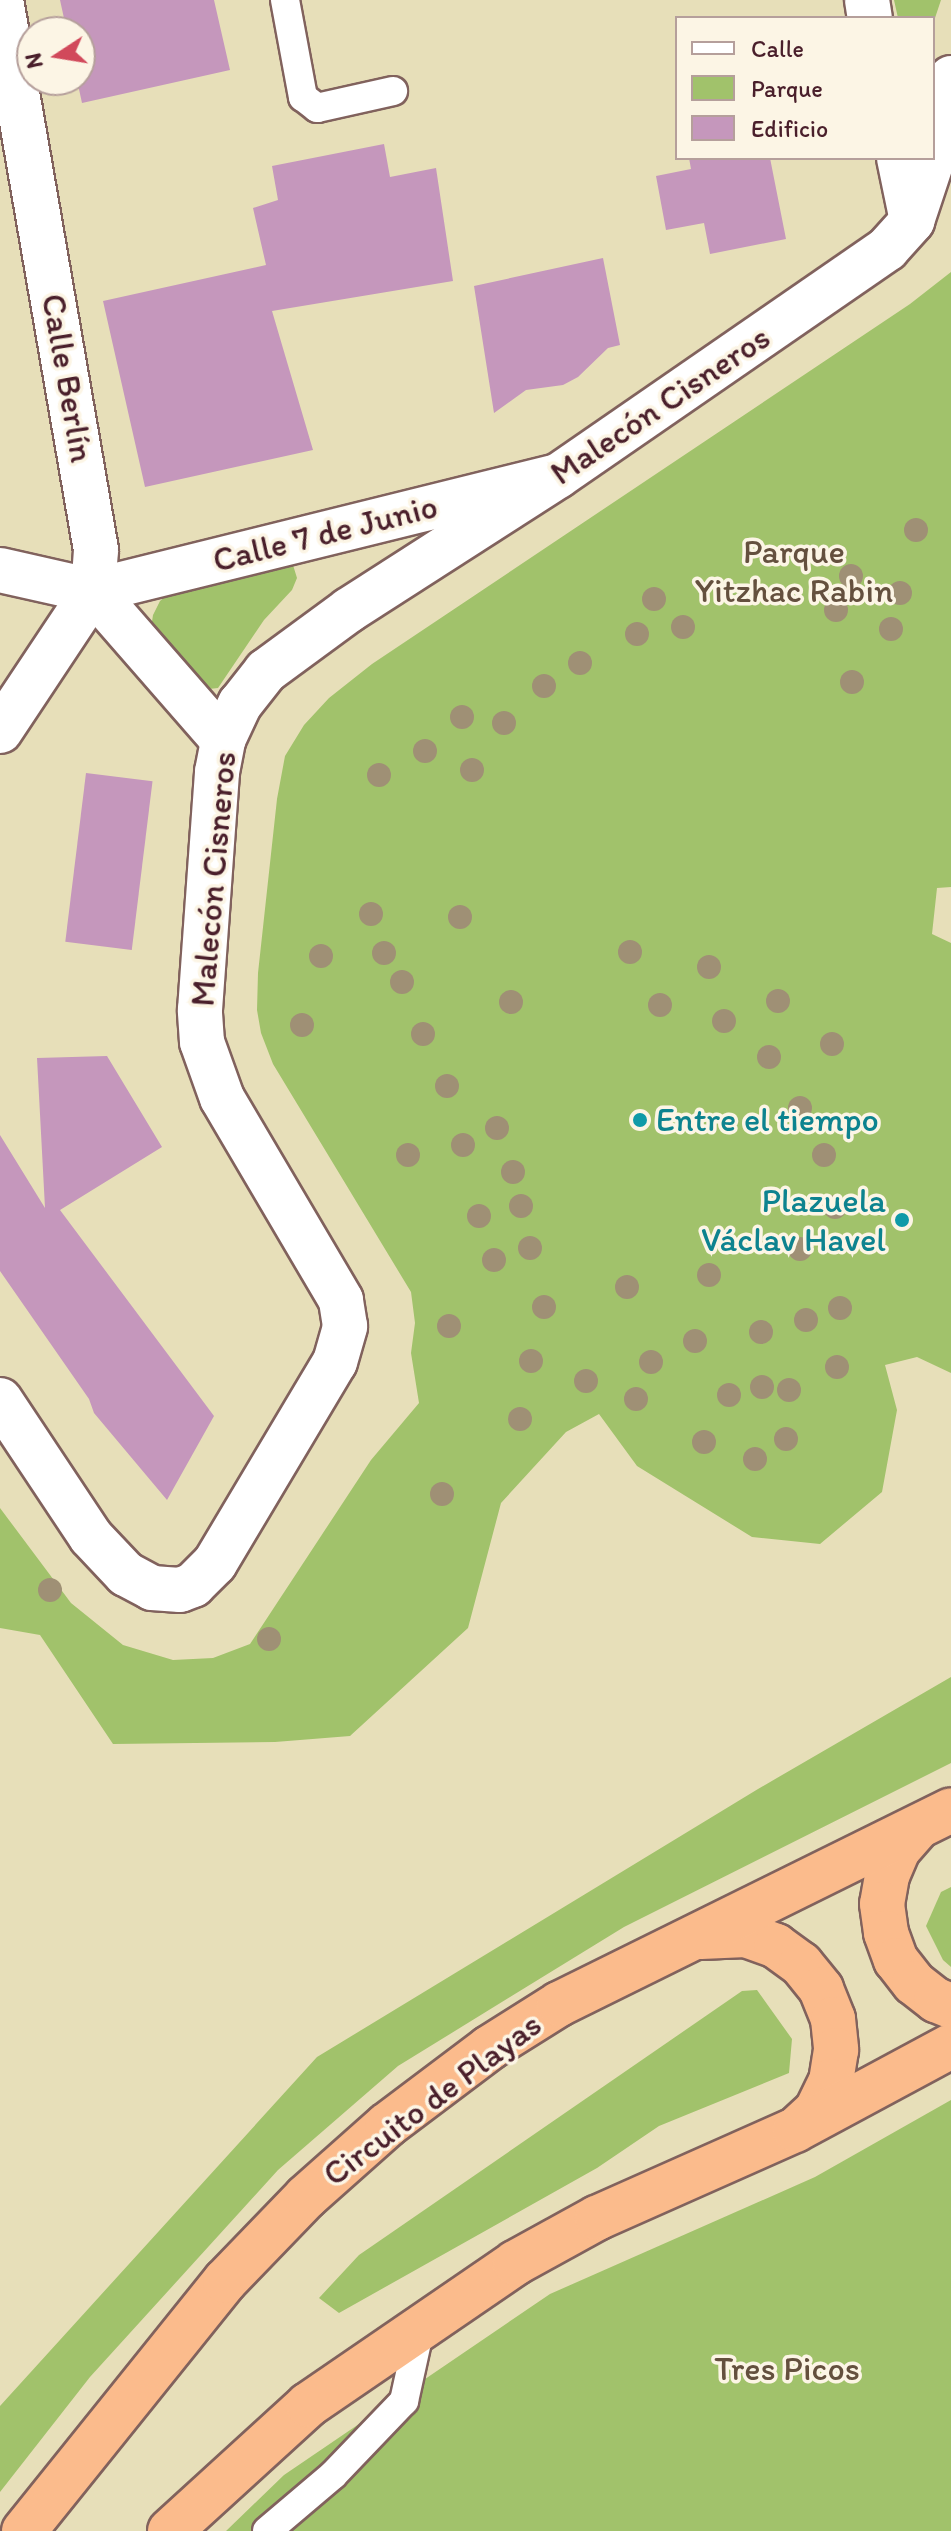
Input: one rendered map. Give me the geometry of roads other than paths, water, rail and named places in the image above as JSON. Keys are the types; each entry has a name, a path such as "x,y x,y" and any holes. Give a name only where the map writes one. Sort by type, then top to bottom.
{"highway":[{"name":"Circuito de Playas","path":"24,2531 225,2281 340,2166 387,2125 489,2048 559,2004 934,1819"},
{"path":"934,1819 898,1850 887,1876 882,1904 886,1933 896,1960 914,1983 936,2000 951,2006"},
{"path":"683,1941 715,1934 746,1935 776,1946 801,1964 821,1989 833,2019 836,2050 831,2081 817,2110 795,2130"},
{"path":"170,2531 308,2405 421,2324 515,2263 597,2218 795,2130 951,2046"}],"street":[{"name":"Calle Berlín","path":"0,731 93,591 96,550 1,0"},
{"name":"Malecón Cisneros","path":"935,149 951,78"},
{"path":"899,160 912,221"},
{"name":"Malecón Cisneros","path":"0,1400 101,1550 137,1581 152,1588 180,1590 193,1585 215,1563 341,1352 345,1326 341,1300 222,1098 202,1042 200,1010 215,802 223,740 240,704 279,660 349,610 558,476 887,249 912,221 932,160"},
{"name":"Calle 7 de Junio","path":"0,570 93,591 558,476"},
{"path":"93,591 223,740"}],"lane":[{"path":"285,0 303,97 317,108 393,91"},
{"path":"267,2531 333,2475 404,2401 421,2324"}],"place":[{"name":"Entre el tiempo","path":"640,1120"},
{"name":"Plazuela Václav Havel","path":"902,1220"}],"park label":[{"name":"Parque Yitzhac Rabin","path":"794,570"},
{"name":"Tres Picos","path":"787,2369"}]}
